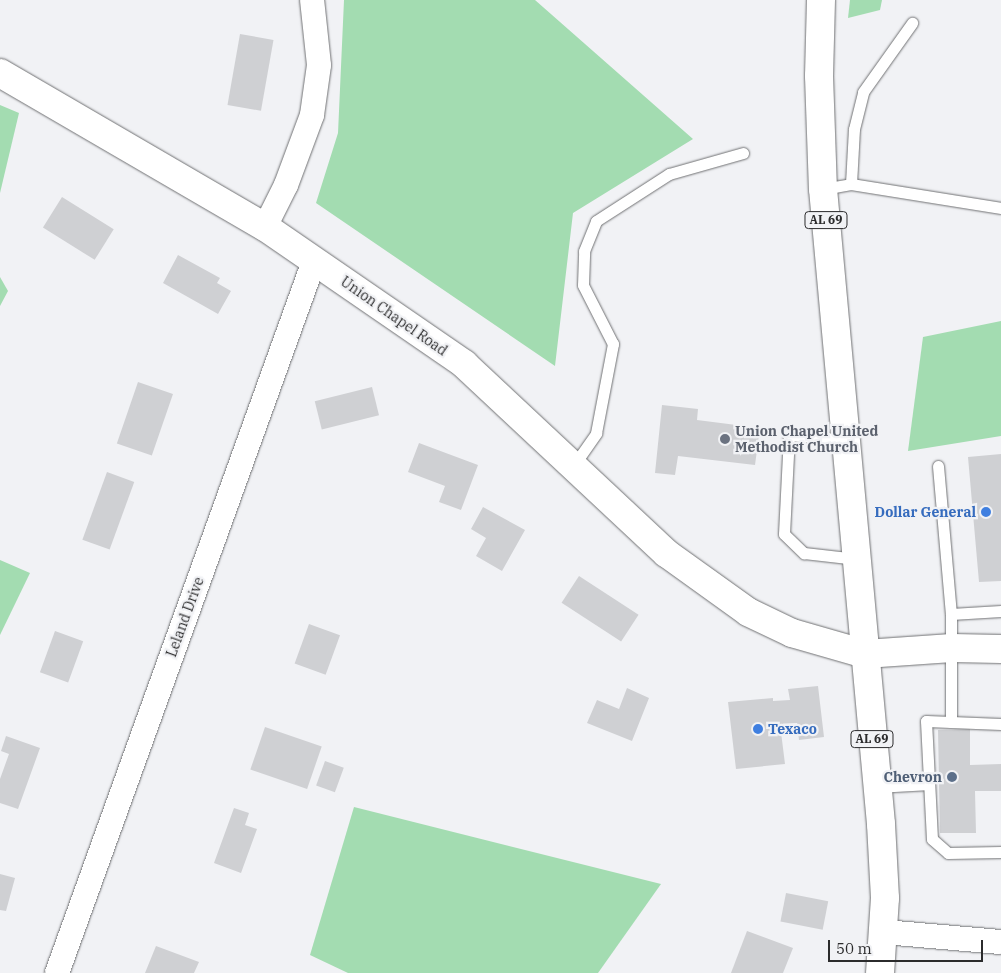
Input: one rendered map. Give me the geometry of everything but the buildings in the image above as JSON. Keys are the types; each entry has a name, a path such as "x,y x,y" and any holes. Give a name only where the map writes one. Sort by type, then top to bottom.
{"street":[{"path":"265,227 286,185 312,115 319,64 312,0"},
{"name":"AL 69","path":"821,0 819,76 823,188 877,787 884,932 880,973"},
{"name":"Union Chapel Road","path":"0,73 265,227 464,364 666,553 748,612 792,633 865,654"},
{"name":"Leland Drive","path":"57,973 314,261"},
{"path":"865,654 952,648 1001,649"},
{"path":"884,932 1001,942"}],"lane":[{"path":"851,184 854,129 863,92 879,65 912,23"},
{"path":"574,465 596,433 613,344 583,285 584,250 596,221 668,174 743,153"},
{"path":"823,188 851,184 1001,208"},
{"path":"846,440 789,434 784,534 804,553 857,559"},
{"path":"938,466 951,614 951,722"},
{"path":"951,614 1001,611"},
{"path":"1001,724 926,721 932,839 948,853 1001,852"},
{"path":"877,787 929,784"}],"green space":[{"path":"344,0 535,0 693,139 573,213 555,366 316,203 338,133"},
{"path":"850,0 882,0 880,10 848,18"},
{"path":"0,105 19,113 0,193"},
{"path":"0,277 8,291 0,306"},
{"path":"1001,321 1001,436 908,451 923,337"},
{"path":"0,560 30,573 0,635"},
{"path":"354,807 661,884 598,973 348,973 310,955"}],"place":[{"name":"Union Chapel United Methodist Church","path":"725,439"},
{"name":"Dollar General","path":"986,512"},
{"name":"Texaco","path":"758,729"},
{"name":"Chevron","path":"952,777"}]}
